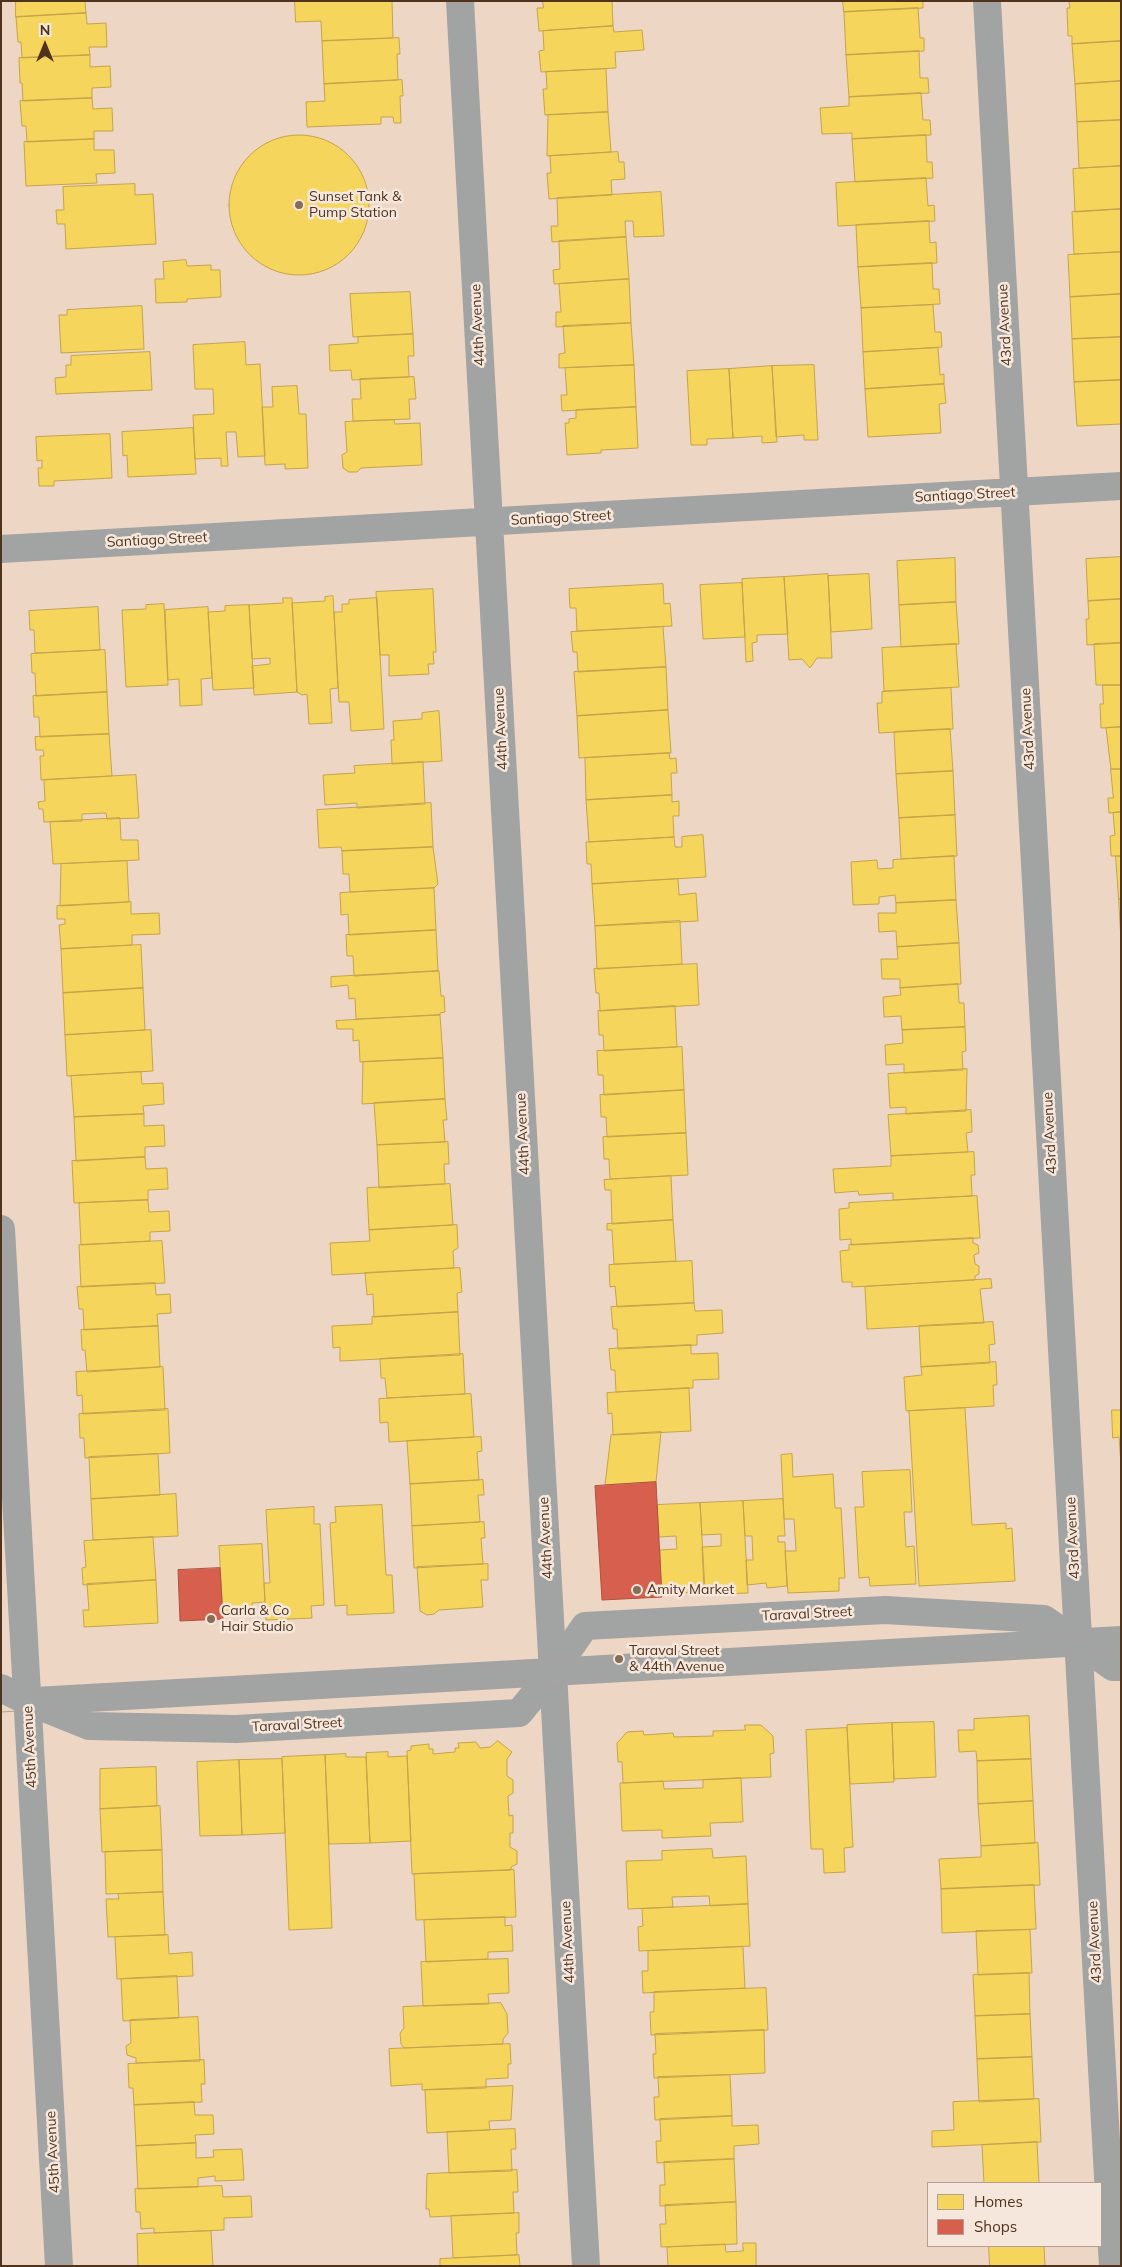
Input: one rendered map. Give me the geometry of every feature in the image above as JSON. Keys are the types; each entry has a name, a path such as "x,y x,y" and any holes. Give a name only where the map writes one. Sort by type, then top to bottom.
{"street":[{"name":"44th Avenue","path":"460,1 586,2266"},
{"name":"43rd Avenue","path":"987,1 1113,2266"},
{"name":"Santiago Street","path":"1,549 1121,486"},
{"name":"45th Avenue","path":"1,1229 14,1702 59,2266"},
{"name":"Taraval Street","path":"1,1688 14,1702 89,1726 246,1728 519,1713 553,1672 585,1626 885,1610 1044,1618 1113,1667 1121,1667"},
{"name":"Taraval Street","path":"14,1702 1121,1640"}],"building: Homes":[{"path":"16,1 85,1 86,13 16,17"},
{"path":"295,1 392,1 393,38 322,41 321,21 296,22"},
{"path":"543,1 612,1 613,26 539,31 537,8 543,8"},
{"path":"843,1 923,1 923,8 844,12"},
{"path":"1121,1 1121,41 1072,44 1072,36 1068,36 1067,8 1070,8 1069,2"},
{"path":"918,8 920,38 924,38 924,51 846,55 844,12"},
{"path":"86,13 87,24 106,23 107,47 89,47 90,55 22,58 21,42 18,42 16,17"},
{"path":"613,26 614,32 642,30 644,50 615,52 616,68 541,72 539,51 544,50 543,31"},
{"path":"399,38 400,54 397,54 398,80 324,84 322,41"},
{"path":"1121,41 1121,81 1075,84 1072,44"},
{"path":"919,51 920,78 928,78 929,93 849,97 846,55"},
{"path":"90,55 90,67 110,66 111,87 92,88 92,98 23,101 19,58"},
{"path":"606,69 608,112 545,115 543,89 547,89 546,72"},
{"path":"402,80 403,96 400,96 401,123 394,123 393,117 381,117 381,124 307,127 306,102 325,101 324,84"},
{"path":"1121,81 1121,120 1077,122 1075,84"},
{"path":"921,93 923,120 930,120 931,135 852,139 852,133 822,134 820,108 849,106 849,97"},
{"path":"92,98 93,109 112,108 113,131 94,131 94,139 27,142 26,126 22,126 20,101"},
{"path":"608,112 611,152 547,156 548,115"},
{"path":"1121,120 1121,166 1079,168 1077,122"},
{"name":"Sunset Tank & Pump Station","path":"299,135 326,141 338,147 348,156 357,166 363,178 369,205 363,232 357,244 348,254 338,263 326,269 299,275 272,269 260,263 250,254 241,244 235,232 229,205 235,178 241,166 250,156 260,147 272,141"},
{"path":"926,135 927,162 932,162 933,178 855,182 852,139"},
{"path":"94,139 94,150 114,150 115,173 96,174 97,183 26,186 24,142"},
{"path":"618,152 619,162 624,162 625,179 611,180 612,195 549,199 547,173 551,173 550,156"},
{"path":"1121,166 1121,209 1075,212 1073,169"},
{"path":"926,178 928,206 934,205 935,221 838,226 836,183"},
{"path":"135,184 135,195 153,194 156,244 66,249 65,224 57,224 56,210 64,210 63,187"},
{"path":"661,192 664,236 634,237 633,221 625,221 626,237 552,242 551,226 558,226 557,198"},
{"path":"1121,209 1121,252 1074,254 1072,212"},
{"path":"929,221 930,243 936,242 937,263 858,267 856,225"},
{"path":"626,237 629,279 554,284 553,270 560,269 559,241"},
{"path":"1121,252 1121,294 1070,297 1068,255"},
{"path":"186,260 187,266 211,265 211,270 220,270 221,297 187,299 187,302 156,303 155,279 164,279 163,262"},
{"path":"932,263 933,289 939,289 940,304 861,308 858,267"},
{"path":"629,279 631,323 556,327 556,312 561,312 559,284"},
{"path":"410,292 413,334 353,337 350,294"},
{"path":"1121,294 1121,337 1072,339 1070,297"},
{"path":"933,305 935,332 941,332 942,347 863,352 861,308"},
{"path":"142,306 144,349 61,353 59,315 67,315 67,310"},
{"path":"631,323 634,365 559,368 559,354 565,353 563,326"},
{"path":"413,334 414,356 408,356 409,377 352,380 351,370 330,371 329,345 358,343 358,337"},
{"path":"1121,337 1121,380 1074,382 1072,339"},
{"path":"245,342 246,365 260,364 265,456 238,457 236,432 226,432 228,466 221,466 221,458 195,459 193,415 214,414 213,389 195,389 193,345"},
{"path":"938,348 940,375 944,374 944,384 865,389 863,352"},
{"path":"150,352 152,390 56,394 55,378 66,377 66,365 71,365 71,356"},
{"path":"634,365 636,407 562,411 561,395 567,395 565,368"},
{"path":"814,365 818,440 804,440 804,435 776,437 772,366"},
{"path":"772,366 777,442 762,443 762,436 733,438 729,369"},
{"path":"729,369 733,438 707,439 707,445 691,445 687,371"},
{"path":"414,377 416,399 409,399 410,419 353,421 352,399 361,399 360,379"},
{"path":"1121,380 1121,424 1077,426 1074,382"},
{"path":"944,384 946,403 939,404 941,433 868,437 865,389"},
{"path":"297,386 299,414 306,414 308,468 285,469 285,464 265,465 262,407 273,407 272,387"},
{"path":"636,407 638,448 601,450 601,453 567,455 565,423 569,423 569,419 576,418 576,410"},
{"path":"394,420 395,424 420,423 422,465 361,468 357,472 349,472 343,468 342,455 347,452 345,422"},
{"path":"193,428 196,474 128,477 127,455 123,456 122,432"},
{"path":"110,434 112,478 54,481 54,486 39,486 38,468 42,468 42,460 37,461 36,437"},
{"path":"1121,557 1121,599 1088,601 1086,559"},
{"path":"955,558 956,602 899,605 897,561"},
{"path":"828,574 832,658 817,658 810,668 802,659 789,660 784,577"},
{"path":"869,574 872,629 831,632 828,576"},
{"path":"784,577 788,634 757,635 757,642 752,643 753,661 746,662 742,579"},
{"path":"742,583 745,637 703,639 700,585"},
{"path":"663,584 664,604 670,603 672,626 577,631 576,608 570,608 569,589"},
{"path":"433,589 436,652 433,652 434,664 428,664 429,674 389,676 389,655 380,655 376,592"},
{"path":"333,596 338,688 330,689 332,723 309,724 307,694 302,695 297,692 292,603 325,601 325,597"},
{"path":"283,598 292,598 297,692 254,695 252,666 270,664 270,658 252,659 249,605 283,603"},
{"path":"377,598 384,729 351,731 349,702 339,702 334,612 342,612 342,604 349,604 349,600"},
{"path":"1121,599 1121,643 1087,645 1086,619 1089,619 1088,601"},
{"path":"956,602 959,644 901,647 899,605"},
{"path":"164,604 168,685 126,687 122,610 146,609 146,605"},
{"path":"249,605 254,688 213,690 208,612 225,611 225,606"},
{"path":"98,607 100,650 35,653 34,630 30,630 29,611"},
{"path":"208,607 212,678 201,679 202,705 180,706 179,679 168,680 165,610"},
{"path":"663,627 666,667 578,672 577,652 573,652 571,632"},
{"path":"1121,643 1121,685 1096,685 1094,644"},
{"path":"956,644 959,687 884,691 882,648"},
{"path":"105,650 107,692 36,696 35,673 32,673 31,654"},
{"path":"666,667 668,710 577,716 574,672"},
{"path":"1103,685 1121,685 1121,727 1101,728 1100,704 1103,704"},
{"path":"951,688 953,729 879,733 877,703 882,703 882,692"},
{"path":"107,692 109,734 40,737 39,717 34,717 33,696"},
{"path":"668,710 671,753 579,758 577,716"},
{"path":"439,711 442,761 392,764 391,740 394,740 393,721 422,719 422,713"},
{"path":"1121,727 1121,769 1111,769 1106,728"},
{"path":"950,729 953,771 896,774 894,732"},
{"path":"109,734 112,776 41,780 40,756 44,756 43,750 36,750 35,737"},
{"path":"669,753 670,759 676,758 677,773 671,773 672,795 586,800 585,758"},
{"path":"423,762 425,804 357,808 357,803 325,805 323,775 355,773 354,766"},
{"path":"1111,769 1121,769 1121,812 1109,813 1108,798 1113,798"},
{"path":"953,771 955,815 899,818 896,774"},
{"path":"136,775 139,818 107,819 106,813 82,814 82,821 44,822 43,809 39,809 38,802 45,801 44,780"},
{"path":"672,795 672,802 679,801 679,816 673,816 674,837 589,842 586,800"},
{"path":"431,803 433,847 342,851 341,847 319,848 317,810"},
{"path":"1121,812 1121,856 1111,856 1110,836 1115,835 1113,813"},
{"path":"955,815 957,856 901,859 899,818"},
{"path":"120,818 121,840 138,840 139,860 53,864 50,822"},
{"path":"703,835 706,877 592,884 591,864 587,864 586,842 674,837 675,847 682,847 682,837"},
{"path":"433,847 438,884 434,888 350,892 349,874 343,874 342,851"},
{"path":"954,856 956,900 896,903 895,895 879,897 879,904 853,905 851,862 877,860 878,869 893,868 893,860"},
{"path":"1116,856 1121,856 1121,899 1119,899"},
{"path":"127,861 129,902 60,906 61,864"},
{"path":"678,879 679,895 696,893 698,921 595,926 592,884"},
{"path":"434,888 436,930 349,935 348,914 341,915 340,893"},
{"path":"1119,899 1121,899 1121,940"},
{"path":"956,900 959,943 897,947 896,931 879,932 878,913 896,913 896,903"},
{"path":"131,902 131,914 159,913 160,934 132,935 132,945 61,949 59,925 65,924 65,919 57,919 57,906"},
{"path":"680,921 682,964 597,969 595,926"},
{"path":"436,930 438,971 354,976 353,956 347,956 346,935"},
{"path":"959,943 961,984 900,988 900,979 882,979 881,959 898,959 897,947"},
{"path":"141,945 143,988 63,993 61,949"},
{"path":"697,964 699,1005 600,1011 599,993 596,993 594,969"},
{"path":"439,971 441,996 444,996 445,1012 440,1013 440,1015 356,1019 355,998 349,999 348,985 331,987 331,977"},
{"path":"958,984 959,1003 964,1003 965,1027 902,1030 901,1016 884,1017 883,997 901,995 900,988"},
{"path":"143,988 145,1030 65,1035 63,993"},
{"path":"675,1006 677,1047 604,1051 603,1035 599,1035 598,1011"},
{"path":"440,1015 443,1058 360,1062 359,1040 353,1041 353,1029 337,1029 336,1021"},
{"path":"965,1027 966,1051 962,1052 963,1070 904,1073 904,1064 886,1065 885,1045 903,1043 902,1030"},
{"path":"151,1030 153,1071 67,1076 65,1035"},
{"path":"682,1047 684,1090 604,1095 603,1075 598,1075 597,1051"},
{"path":"443,1058 445,1099 362,1104 363,1062"},
{"path":"967,1069 966,1111 906,1114 906,1107 890,1108 888,1074"},
{"path":"141,1072 142,1084 163,1083 164,1104 143,1106 144,1114 74,1117 71,1076"},
{"path":"684,1090 686,1133 607,1137 606,1117 601,1117 600,1095"},
{"path":"445,1099 447,1120 443,1120 445,1142 377,1145 374,1103"},
{"path":"971,1110 972,1132 966,1133 968,1152 891,1156 888,1115"},
{"path":"144,1114 144,1126 164,1125 165,1146 145,1147 145,1157 76,1161 74,1117"},
{"path":"686,1133 688,1175 610,1179 609,1159 604,1159 603,1137"},
{"path":"448,1142 449,1164 444,1164 445,1184 379,1188 377,1145"},
{"path":"974,1152 975,1175 971,1175 972,1196 893,1200 893,1193 859,1195 858,1191 835,1193 833,1169 891,1166 891,1156"},
{"path":"145,1157 146,1169 167,1168 168,1189 148,1190 148,1200 74,1203 72,1161"},
{"path":"671,1176 673,1220 612,1224 611,1190 605,1190 604,1180"},
{"path":"450,1184 453,1225 369,1230 367,1188"},
{"path":"977,1196 980,1238 851,1245 851,1239 840,1240 839,1209 849,1208 849,1203"},
{"path":"148,1200 149,1212 169,1211 170,1231 150,1232 150,1241 81,1245 79,1203"},
{"path":"673,1220 676,1261 614,1264 612,1230 607,1230 607,1224"},
{"path":"457,1225 458,1248 453,1251 454,1268 332,1275 330,1243 370,1241 369,1230"},
{"path":"973,1238 973,1243 978,1245 979,1253 974,1255 975,1264 979,1266 979,1274 975,1276 975,1280 852,1287 852,1282 842,1282 840,1251 849,1250 849,1245"},
{"path":"162,1241 165,1283 81,1287 79,1245"},
{"path":"692,1261 694,1303 617,1307 615,1286 610,1287 609,1265"},
{"path":"460,1268 462,1292 457,1293 458,1312 374,1317 373,1294 367,1295 365,1273"},
{"path":"991,1279 992,1288 980,1289 984,1323 867,1329 865,1287"},
{"path":"155,1283 156,1295 170,1294 171,1313 157,1314 158,1326 84,1330 83,1309 79,1309 77,1287"},
{"path":"694,1303 695,1311 722,1310 723,1333 697,1335 697,1345 618,1349 617,1329 613,1329 611,1307"},
{"path":"458,1312 460,1355 340,1361 340,1347 333,1348 332,1326 372,1324 372,1317"},
{"path":"993,1322 995,1344 989,1345 990,1363 921,1367 919,1326"},
{"path":"158,1326 160,1367 87,1372 85,1350 82,1350 81,1330"},
{"path":"691,1345 691,1354 718,1353 719,1379 693,1380 693,1388 616,1392 615,1370 611,1370 609,1349"},
{"path":"463,1354 465,1394 387,1398 385,1378 381,1378 380,1359"},
{"path":"996,1362 997,1385 993,1385 994,1406 906,1411 904,1377 922,1375 921,1367"},
{"path":"163,1367 165,1410 83,1414 82,1395 77,1396 76,1372"},
{"path":"689,1388 691,1431 613,1435 612,1413 608,1414 607,1393"},
{"path":"471,1394 474,1437 389,1442 388,1422 380,1423 379,1399"},
{"path":"965,1408 972,1525 1006,1523 1006,1529 1012,1528 1015,1581 919,1586 909,1411"},
{"path":"168,1409 170,1453 85,1458 84,1438 80,1438 79,1414"},
{"path":"1112,1410 1121,1410 1121,1465 1119,1437 1113,1438"},
{"path":"661,1432 656,1482 605,1485 611,1435"},
{"path":"481,1437 482,1451 477,1452 479,1480 410,1484 407,1441"},
{"path":"158,1454 160,1495 91,1499 89,1457"},
{"path":"792,1454 793,1477 833,1474 835,1508 841,1508 845,1578 839,1578 839,1591 788,1593 785,1551 796,1551 794,1519 784,1519 781,1455"},
{"path":"910,1470 912,1512 904,1512 906,1547 914,1546 916,1584 870,1586 869,1577 859,1578 855,1507 864,1507 862,1472"},
{"path":"483,1480 484,1495 478,1495 480,1522 412,1526 410,1484"},
{"path":"176,1494 178,1536 93,1540 91,1499"},
{"path":"783,1499 785,1536 778,1536 778,1542 785,1542 787,1586 767,1588 766,1583 747,1585 746,1560 753,1560 752,1536 745,1536 743,1501"},
{"path":"743,1501 748,1593 719,1594 719,1586 704,1587 702,1547 721,1546 721,1534 702,1535 700,1503"},
{"path":"700,1503 705,1591 681,1593 681,1587 661,1588 660,1550 677,1549 676,1536 659,1537 657,1505"},
{"path":"382,1505 386,1575 392,1575 394,1613 347,1615 347,1605 335,1606 330,1523 336,1522 335,1507"},
{"path":"314,1507 314,1524 320,1524 324,1605 311,1606 312,1618 266,1620 264,1583 270,1583 266,1510"},
{"path":"484,1522 485,1538 481,1538 483,1564 414,1568 412,1526"},
{"path":"153,1537 156,1580 83,1585 82,1568 86,1567 84,1541"},
{"path":"262,1544 265,1602 252,1603 253,1614 223,1615 219,1546"},
{"path":"488,1564 488,1580 481,1580 483,1607 439,1610 434,1614 427,1615 420,1611 417,1567"},
{"path":"156,1580 158,1623 84,1627 83,1610 89,1610 87,1584"},
{"path":"1029,1716 1031,1759 977,1761 976,1751 959,1752 958,1730 974,1730 974,1719"},
{"path":"934,1722 936,1777 894,1779 892,1723"},
{"path":"892,1723 894,1782 850,1784 847,1725"},
{"path":"745,1725 761,1725 773,1736 774,1753 770,1754 771,1777 623,1783 622,1762 618,1762 617,1743 627,1732 643,1731 644,1735 673,1733 674,1737 713,1736 713,1731 745,1730"},
{"path":"847,1728 853,1847 844,1848 845,1872 824,1873 823,1849 811,1849 806,1730"},
{"path":"498,1741 512,1752 507,1759 507,1776 513,1780 513,1793 508,1796 509,1816 513,1815 513,1833 510,1833 510,1847 517,1851 517,1864 511,1867 511,1870 412,1874 407,1751 411,1750 411,1746 429,1744 429,1749 433,1749 433,1754 455,1752 455,1748 459,1748 458,1743 476,1742 480,1748 490,1747"},
{"path":"388,1752 388,1757 407,1756 411,1841 370,1843 366,1753"},
{"path":"346,1754 346,1757 366,1757 370,1843 329,1844 325,1755"},
{"path":"325,1755 332,1928 289,1930 282,1757"},
{"path":"282,1759 285,1833 242,1835 239,1760"},
{"path":"1031,1759 1033,1801 978,1804 977,1761"},
{"path":"239,1760 242,1835 200,1836 197,1762"},
{"path":"156,1767 157,1806 100,1809 100,1769"},
{"path":"741,1778 743,1822 710,1823 711,1836 662,1838 662,1830 622,1831 620,1783 663,1781 664,1789 703,1788 703,1780"},
{"path":"1033,1801 1035,1843 981,1846 978,1804"},
{"path":"160,1806 162,1850 102,1852 100,1809"},
{"path":"1038,1843 1040,1885 941,1889 939,1859 981,1857 981,1846"},
{"path":"712,1849 713,1858 746,1856 748,1904 710,1906 709,1896 672,1897 673,1907 628,1909 626,1861 662,1860 662,1851"},
{"path":"162,1850 163,1892 106,1894 105,1852"},
{"path":"514,1870 516,1917 416,1920 414,1874"},
{"path":"1034,1885 1036,1929 942,1933 941,1889"},
{"path":"163,1892 165,1935 108,1937 106,1899 119,1899 118,1894"},
{"path":"748,1904 750,1946 639,1951 638,1927 643,1926 642,1909"},
{"path":"505,1917 505,1926 512,1925 513,1951 488,1952 488,1959 426,1962 424,1920"},
{"path":"1030,1930 1032,1973 978,1975 976,1931"},
{"path":"168,1935 169,1954 192,1952 193,1976 117,1979 115,1937"},
{"path":"743,1947 745,1988 643,1993 642,1971 648,1971 648,1951"},
{"path":"508,1959 509,1993 488,1994 489,2004 423,2006 421,1962"},
{"path":"1029,1973 1030,2014 975,2016 973,1975"},
{"path":"177,1976 179,2018 123,2021 121,1979"},
{"path":"766,1988 768,2030 651,2035 650,2012 654,2012 654,1992"},
{"path":"501,2003 507,2014 508,2033 503,2039 503,2044 404,2048 401,2044 400,2033 404,2028 403,2007"},
{"path":"1030,2014 1032,2057 977,2059 975,2016"},
{"path":"198,2017 200,2061 136,2063 136,2058 127,2055 126,2046 131,2043 130,2020"},
{"path":"764,2030 765,2073 654,2078 653,2054 656,2054 655,2034"},
{"path":"510,2044 511,2064 508,2064 508,2078 486,2079 486,2088 422,2090 422,2084 391,2086 389,2049"},
{"path":"1032,2057 1034,2099 979,2102 977,2059"},
{"path":"204,2060 205,2084 201,2084 202,2102 134,2105 133,2088 129,2088 128,2064"},
{"path":"730,2075 732,2116 655,2120 654,2097 659,2097 658,2077"},
{"path":"513,2086 511,2120 489,2121 490,2130 427,2133 425,2090"},
{"path":"1039,2099 1041,2142 932,2147 932,2131 954,2130 953,2102"},
{"path":"194,2102 195,2115 213,2115 214,2134 195,2135 196,2143 136,2146 134,2105"},
{"path":"732,2116 732,2126 758,2125 759,2144 734,2146 734,2159 657,2163 656,2141 661,2141 660,2119"},
{"path":"515,2129 516,2149 511,2149 512,2171 449,2173 447,2132"},
{"path":"1037,2142 1039,2182 984,2182 982,2145"},
{"path":"196,2143 196,2158 214,2157 213,2150 242,2149 244,2180 215,2181 215,2176 198,2178 198,2187 138,2189 136,2146"},
{"path":"734,2159 736,2202 660,2206 660,2185 665,2185 664,2162"},
{"path":"517,2170 518,2192 513,2192 514,2213 430,2217 429,2209 426,2209 427,2174"},
{"path":"222,2186 223,2197 251,2196 252,2217 224,2218 224,2230 154,2233 154,2228 141,2229 140,2212 136,2212 135,2189"},
{"path":"736,2202 737,2244 661,2247 660,2224 666,2224 665,2205"},
{"path":"519,2213 519,2233 516,2233 517,2255 453,2258 451,2216"},
{"path":"211,2231 213,2266 138,2266 137,2234"},
{"path":"743,2243 756,2243 756,2266 668,2266 667,2247 725,2244 726,2252 743,2251"},
{"path":"989,2247 1044,2247 1045,2266 990,2266"},
{"path":"519,2255 520,2266 440,2266 440,2259"}],"building: Shops":[{"path":"656,1482 662,1597 602,1600 595,1486"},
{"path":"220,1568 223,1619 180,1621 178,1570"}],"tram line":[{"path":"1,1693 1121,1631"},
{"path":"1,1712 1121,1650"}],"place":[{"name":"Sunset Tank & Pump Station","path":"299,205"},
{"name":"Amity Market","path":"637,1590"},
{"name":"Carla & Co Hair Studio","path":"211,1619"},
{"name":"Taraval Street & 44th Avenue","path":"619,1659"}]}
